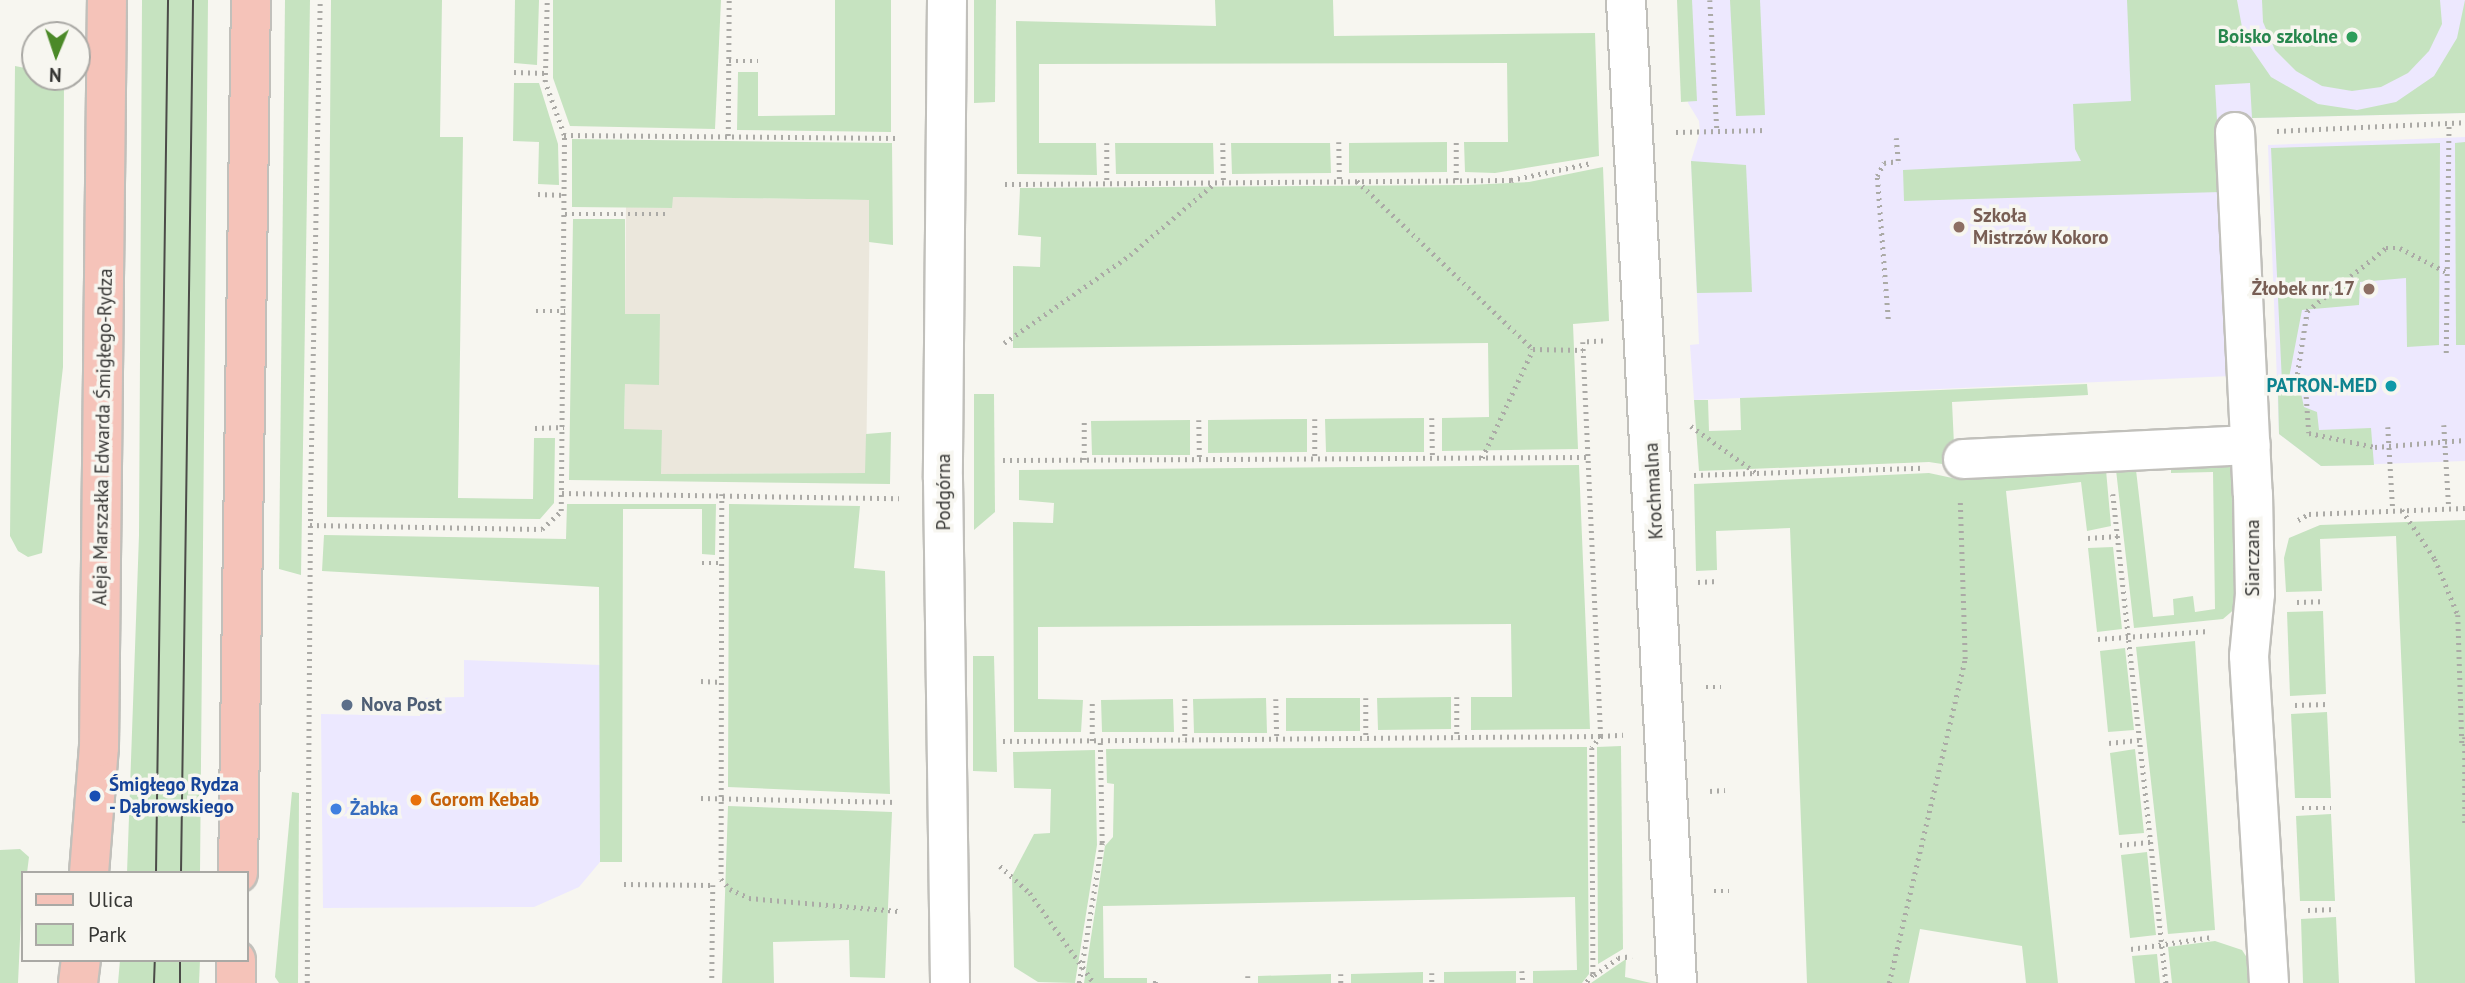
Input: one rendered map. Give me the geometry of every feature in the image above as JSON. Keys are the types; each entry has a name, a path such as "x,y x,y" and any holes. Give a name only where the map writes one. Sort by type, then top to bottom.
{"main road":[{"name":"Aleja Marszałka Edwarda Śmigłego-Rydza","path":"89,871 99,747 107,0"},
{"path":"238,871 251,0"},
{"path":"78,983 80,962"},
{"path":"236,962 236,983"}],"street":[{"name":"Podgórna","path":"947,0 943,479 950,983"},
{"name":"Krochmalna","path":"1626,0 1676,983"},
{"name":"Siarczana","path":"2235,132 2251,445 2255,594 2249,628 2269,983"},
{"path":"1961,472 2251,445"}],"path":[{"path":"307,983 310,525 320,0"},
{"path":"310,525 542,529 561,510 565,311 564,135 545,74 547,0"},
{"path":"728,136 729,0"},
{"path":"1710,0 1717,131"},
{"path":"729,61 758,61"},
{"path":"514,72 545,74"},
{"path":"2235,132 2465,122"},
{"path":"2446,353 2449,123"},
{"path":"1668,132 1766,130"},
{"path":"564,135 898,138"},
{"path":"1888,319 1877,176 1884,163 1898,161 1896,138"},
{"path":"1339,142 1340,181"},
{"path":"1456,142 1456,180"},
{"path":"1107,143 1107,183"},
{"path":"1223,143 1224,182"},
{"path":"1005,184 1511,180 1597,161"},
{"path":"1356,181 1533,349 1584,350"},
{"path":"1004,343 1130,255 1216,182"},
{"path":"538,194 565,195"},
{"path":"565,214 666,214"},
{"path":"2295,388 2307,312 2386,248 2400,248 2448,273"},
{"path":"536,311 565,311"},
{"path":"1482,458 1533,349"},
{"path":"2249,389 2306,390 2309,433 2388,446 2465,440"},
{"path":"1432,418 1433,457"},
{"path":"1315,419 1315,459"},
{"path":"1684,419 1758,474"},
{"path":"1199,420 1200,459"},
{"path":"1084,421 1084,460"},
{"path":"2444,425 2449,508"},
{"path":"535,428 564,427"},
{"path":"2388,427 2393,510"},
{"path":"1003,460 1588,457"},
{"path":"1889,983 1965,659 1961,472"},
{"path":"2113,489 2166,983"},
{"path":"562,493 899,498"},
{"path":"722,495 721,879 730,890 749,898 898,911"},
{"path":"2288,525 2309,513 2465,508"},
{"path":"2402,510 2435,559 2458,615 2465,827"},
{"path":"2088,538 2118,536"},
{"path":"702,564 722,563"},
{"path":"1690,582 1718,581"},
{"path":"2098,639 2249,628"},
{"path":"701,681 722,682"},
{"path":"1457,697 1457,739"},
{"path":"1366,698 1366,740"},
{"path":"1092,699 1092,741"},
{"path":"1185,699 1185,741"},
{"path":"1276,699 1277,740"},
{"path":"2284,705 2327,704"},
{"path":"1003,741 1601,736 1592,748 1593,975 1586,983"},
{"path":"2462,744 2465,737"},
{"path":"2109,743 2140,740"},
{"path":"1079,983 1102,843 1100,741"},
{"path":"701,798 897,802"},
{"path":"2298,808 2331,808"},
{"path":"2120,845 2151,842"},
{"path":"1000,866 1030,893 1094,983"},
{"path":"624,884 713,885 712,983"},
{"path":"2304,910 2336,909"},
{"path":"2131,949 2212,937"},
{"path":"1522,971 1522,983"},
{"path":"1432,973 1432,983"},
{"path":"1341,974 1341,983"},
{"path":"1248,976 1248,983"}],"shaded area":[{"name":"Szkoła Mistrzów Kokoro","path":"1683,0 2465,0 2465,113 2217,119 2231,376 1694,400 1690,345 1699,344 1691,161 1700,132 1699,121 1688,103"},
{"name":"Żłobek nr 17","path":"2465,137 2465,461 2321,466 2279,434 2268,145"},
{"path":"672,197 870,200 866,473 661,474 624,429 625,384 659,384 625,315 626,207 672,208"},
{"path":"464,660 600,665 600,862 579,887 534,907 323,908 321,714 420,716 420,698 464,697"}],"green space":[{"path":"142,0 208,0 200,871 127,871 139,535"},
{"path":"285,0 310,0 301,575 279,569"},
{"path":"331,0 442,0 440,137 463,137 458,498 533,499 534,438 555,438 554,503 540,519 327,517"},
{"path":"515,0 539,0 537,65 514,63"},
{"path":"553,0 721,0 715,129 570,126 553,78"},
{"path":"835,0 891,0 891,132 737,130 738,72 758,72 758,116 835,115"},
{"path":"974,0 996,0 995,102 974,103"},
{"path":"1215,0 1333,0 1334,36 1595,33 1599,156 1495,173 1465,172 1464,142 1508,142 1507,63 1039,64 1039,143 1096,143 1097,175 1017,174 1016,21 1216,26"},
{"path":"1677,0 1692,0 1697,101 1681,102"},
{"path":"1730,0 1760,0 1765,115 1736,116"},
{"path":"2127,0 2237,0 2244,38 2271,77 2318,104 2357,110 2396,102 2434,76 2457,38 2465,0 2465,113 2252,118 2250,83 2215,85 2221,192 1904,201 1903,170 2081,161 2075,149 2073,104 2131,101"},
{"name":"Boisko szkolne","path":"2262,0 2440,0 2442,24 2429,51 2408,73 2381,87 2352,91 2322,86 2296,71 2275,50 2263,22"},
{"path":"15,66 21,67 21,91 64,91 63,367 42,553 28,557 18,551 10,536"},
{"path":"514,83 539,83 558,144 559,185 538,184 539,142 513,141"},
{"path":"572,139 892,143 893,245 869,242 869,200 673,197 672,208 572,207"},
{"path":"1447,142 1447,172 1349,173 1349,143"},
{"path":"2465,142 2465,345 2456,345 2455,143"},
{"path":"1115,143 1213,143 1214,174 1116,174"},
{"path":"1231,143 1330,143 1331,173 1232,174"},
{"path":"2440,143 2439,345 2407,347 2406,278 2360,282 2359,305 2302,310 2288,383 2282,383 2271,148"},
{"path":"1691,161 1746,165 1752,292 1697,293"},
{"path":"1603,167 1609,321 1573,324 1578,449 1442,451 1442,418 1489,417 1488,343 1013,348 1013,266 1040,267 1041,237 1018,235 1020,188 1468,185 1529,182"},
{"path":"573,219 625,219 625,314 660,314 659,385 625,384 624,429 662,430 661,474 865,473 866,434 891,432 890,484 569,480"},
{"path":"2087,384 2088,395 1952,402 1955,466 1929,462 1699,471 1694,400 1708,400 1709,431 1741,430 1740,398"},
{"path":"2278,393 2301,393 2304,407 2317,412 2319,430 2371,428 2374,465 2321,466 2279,434"},
{"path":"974,394 994,394 995,512 974,530"},
{"path":"1424,418 1424,452 1326,452 1325,419"},
{"path":"1307,419 1307,452 1208,453 1208,420"},
{"path":"1190,420 1190,455 1092,455 1091,421"},
{"path":"1579,465 1590,729 1471,730 1471,697 1512,697 1511,624 1038,627 1038,699 1083,700 1081,732 1014,732 1013,522 1053,523 1054,503 1019,500 1019,470"},
{"path":"2235,465 2237,607 2223,619 2134,628 2116,470 2136,470 2153,617 2174,615 2173,599 2193,596 2195,612 2215,609 2213,472 2171,473 2171,468"},
{"path":"2106,470 2111,526 2087,531 2081,482 2006,491 2058,983 2026,983 2022,946 1920,929 1909,983 1807,983 1790,528 1716,531 1717,570 1696,571 1694,484 1929,473 1957,479"},
{"path":"567,504 716,504 715,555 702,554 702,509 623,509 622,862 600,862 599,587 322,571 324,535 566,539"},
{"path":"729,504 860,506 854,568 885,571 890,794 728,787"},
{"path":"2465,520 2465,983 2415,983 2396,536 2320,539 2322,591 2286,592 2284,558 2289,538 2320,525"},
{"path":"2113,547 2122,629 2097,632 2088,548"},
{"path":"2323,611 2326,694 2290,696 2287,612"},
{"path":"2195,641 2215,930 2168,934 2136,647"},
{"path":"2125,648 2134,730 2108,732 2100,651"},
{"path":"973,656 994,656 997,772 973,771"},
{"path":"1451,697 1451,729 1378,730 1377,698"},
{"path":"1266,698 1267,733 1194,733 1193,699"},
{"path":"1286,698 1360,698 1360,731 1286,731"},
{"path":"1173,699 1174,732 1102,732 1101,700"},
{"path":"2327,712 2331,798 2295,798 2291,714"},
{"path":"1621,746 1623,949 1598,964 1597,747"},
{"path":"1587,747 1589,974 1582,983 1533,983 1533,971 1577,970 1575,897 1103,906 1104,978 1147,978 1147,983 1084,983 1105,846 1113,837 1114,784 1107,783 1106,749"},
{"path":"2135,749 2144,833 2119,835 2110,753"},
{"path":"1095,750 1097,845 1075,983 1038,982 1014,967 1012,876 1034,834 1050,833 1051,789 1014,788 1013,752"},
{"path":"292,792 299,793 298,983 279,983 275,977"},
{"path":"728,806 892,812 885,978 850,977 849,940 773,942 774,983 722,983"},
{"path":"2331,814 2335,901 2300,901 2296,816"},
{"path":"20,849 29,857 27,871 21,871 18,983 0,983 0,850"},
{"path":"2147,852 2156,935 2130,938 2121,855"},
{"path":"2336,917 2339,983 2303,983 2301,919"},
{"path":"2215,941 2242,950 2253,967 2256,983 2172,983 2168,947"},
{"path":"2157,954 2160,983 2135,983 2132,956"},
{"path":"1626,959 1625,977 1651,983 1591,983"},
{"path":"120,962 200,962 199,983 118,983"},
{"path":"1516,971 1516,983 1444,983 1444,972"},
{"path":"1423,972 1423,983 1351,983 1351,974"},
{"path":"1331,974 1331,983 1258,983 1258,976"}],"tram line":[{"path":"156,871 168,0"},
{"path":"181,871 193,0"},
{"path":"154,983 155,962"},
{"path":"180,962 180,983"}],"place":[{"name":"Boisko szkolne","path":"2352,37"},
{"name":"Szkoła Mistrzów Kokoro","path":"1959,227"},
{"name":"Żłobek nr 17","path":"2369,289"},
{"name":"PATRON-MED","path":"2391,386"},
{"name":"Nova Post","path":"347,705"},
{"name":"Śmigłego Rydza - Dąbrowskiego","path":"95,796"},
{"name":"Gorom Kebab","path":"416,800"},
{"name":"Żabka","path":"336,809"}]}
